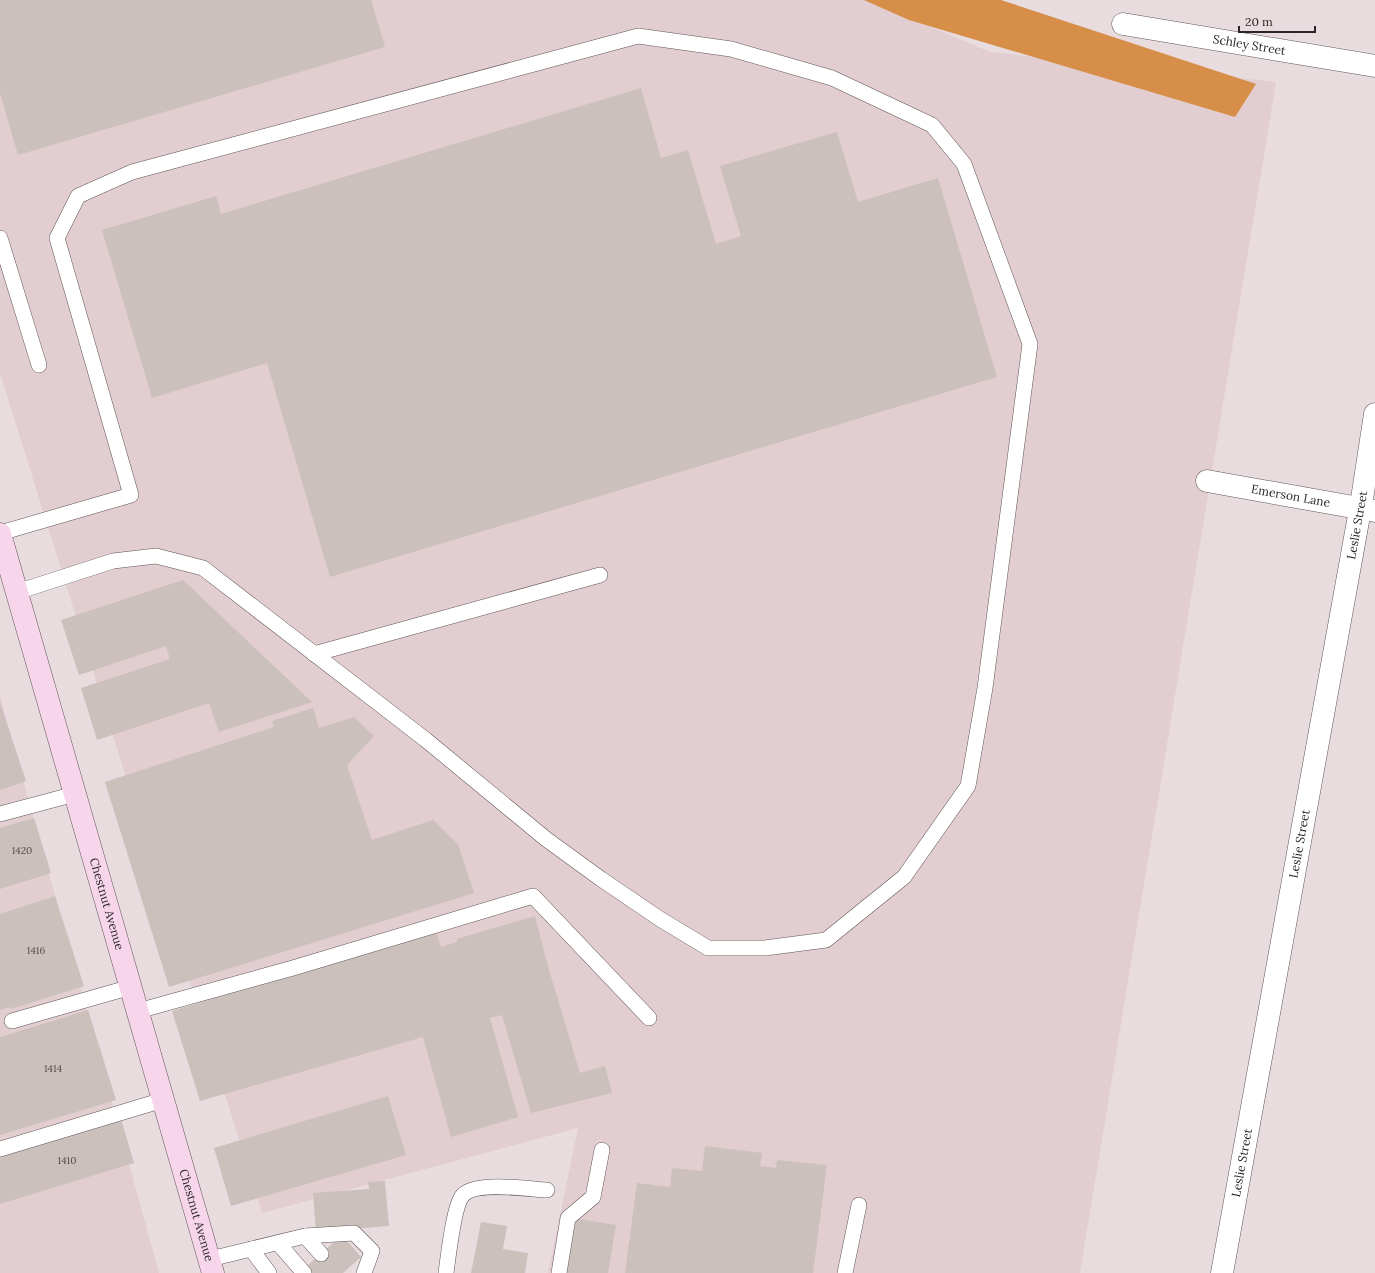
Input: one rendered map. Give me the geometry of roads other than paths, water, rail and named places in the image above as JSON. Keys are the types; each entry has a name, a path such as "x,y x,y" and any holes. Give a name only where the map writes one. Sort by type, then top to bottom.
{"main road":[{"name":"Chestnut Avenue","path":"0,534 4,566 17,592 211,1266"}],"street":[{"name":"Schley Street","path":"1123,24 1375,66"},
{"name":"Leslie Street","path":"1222,1273 1368,509 1375,414"},
{"name":"Emerson Lane","path":"1207,482 1368,509"}],"lane":[{"path":"0,534 131,495 57,238 78,196 132,172 638,36 731,49 832,78 932,125 964,164 1030,344 983,703 968,786 904,877 826,940 765,948 708,948 654,915 546,839 426,740 203,568 156,556 113,561 17,592"},
{"path":"0,238 39,365"},
{"path":"314,654 600,575"},
{"path":"0,814 75,794"},
{"path":"138,1011 293,968 533,896 649,1018"},
{"path":"12,1021 131,987"},
{"path":"0,1149 163,1100"},
{"path":"559,1273 568,1218 592,1197 602,1150"},
{"path":"446,1273 456,1210 463,1195 469,1191 483,1188 548,1190"},
{"path":"845,1273 859,1205"},
{"path":"211,1266 251,1249 305,1236 354,1233 372,1251 364,1273"},
{"path":"305,1236 321,1254"},
{"path":"278,1243 304,1273"},
{"path":"251,1249 269,1273"}]}
